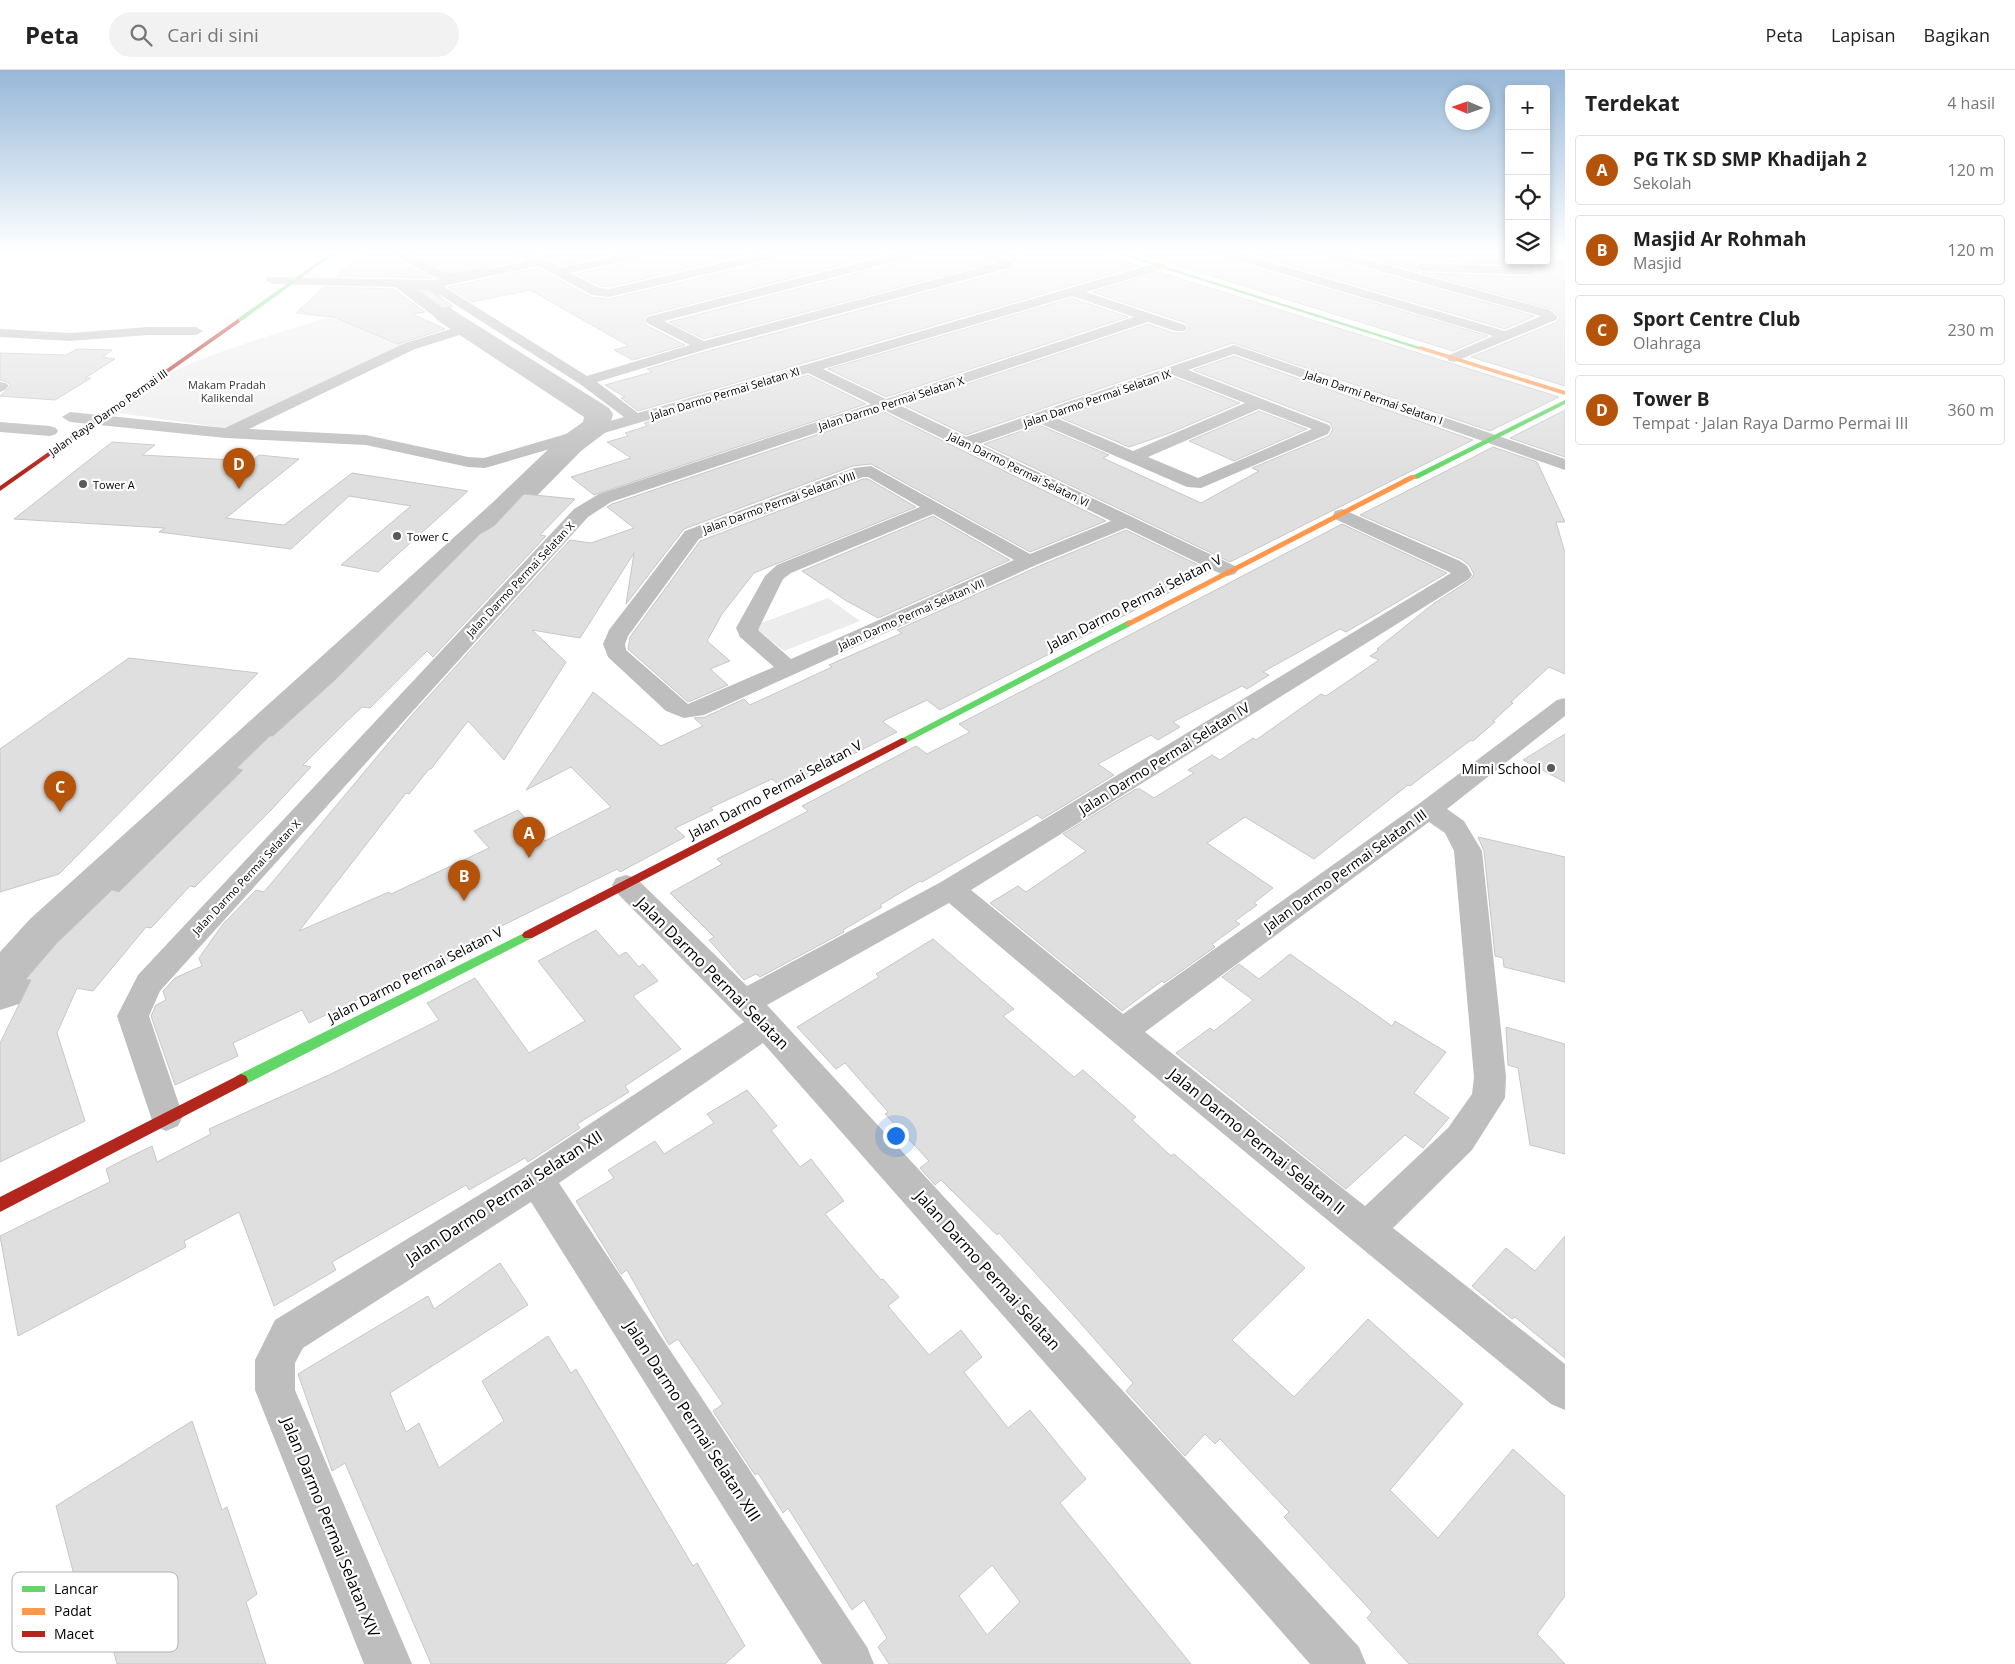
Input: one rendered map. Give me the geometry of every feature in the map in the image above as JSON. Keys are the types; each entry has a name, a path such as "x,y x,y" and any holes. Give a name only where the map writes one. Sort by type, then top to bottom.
{"street":[{"name":"Jalan Raya Darmo Permai III","path":"0,489 187,356 228,324"},
{"path":"226,433 410,346 461,330 453,324"},
{"name":"Jalan Darmo Permai Selatan XI","path":"495,324 584,381 636,420"},
{"path":"659,324 702,346"},
{"path":"584,381 784,324"},
{"name":"Jalan Darmo Permai Selatan XI","path":"70,417 226,433 366,440 468,462 496,461 957,324"},
{"name":"Jalan Darmo Permai Selatan X","path":"166,1116 133,1016 139,1000 149,983 581,513 605,498 1126,324"},
{"path":"1169,324 1180,328"},
{"path":"1347,324 1565,393"},
{"path":"1467,324 1503,335"},
{"path":"1454,358 1503,335 1531,324"},
{"path":"187,356 173,350 200,328"},
{"path":"0,333 70,337 200,328"},
{"name":"Jalan Darmo Permai Selatan IX","path":"965,443 1176,371 1227,350"},
{"name":"Jalan Darmi Permai Selatan I","path":"1227,350 1241,350 1565,465"},
{"name":"Jalan Darmo Permai Selatan VI","path":"809,368 1228,570"},
{"path":"1039,417 1186,482 1201,483 1322,432 1323,428 1176,371"},
{"name":"Jalan Darmo Permai Selatan V","path":"0,1205 166,1116 626,885 1228,570 1342,515 1565,402"},
{"path":"1132,458 1260,403"},
{"name":"Jalan Raya Darmo Permai III","path":"36,441 86,406"},
{"path":"0,428 50,431"},
{"name":"Jalan Darmo Permai Selatan VIII","path":"696,710 684,711 674,706 616,652 614,644 616,635 692,535 865,471 871,471 1029,561"},
{"path":"789,669 748,632 747,628 775,576 784,569 935,507"},
{"name":"Jalan Darmo Permai Selatan IV","path":"756,1013 951,889 1462,575 1460,570 1453,565 1342,515"},
{"name":"Jalan Darmo Permai Selatan VII","path":"696,710 1029,561 1126,521"},
{"name":"Jalan Darmo Permai Selatan III","path":"1122,1032 1429,809 1565,705"},
{"path":"1366,1230 1460,1139 1488,1098 1490,1077 1468,851 1456,827 1429,809"},
{"name":"Jalan Darmo Permai Selatan","path":"626,885 756,1013 1342,1664"},
{"name":"Jalan Darmo Permai Selatan II","path":"951,889 1122,1032 1565,1390"},
{"name":"Jalan Darmo Permai Selatan XII","path":"275,1390 275,1360 289,1334 536,1179 756,1013"},
{"name":"Jalan Darmo Permai Selatan XIII","path":"536,1179 850,1664"},
{"name":"Jalan Darmo Permai Selatan XIV","path":"275,1390 388,1664"}],"green space":[{"name":"Makam Pradah Kalikendal","path":"305,324 350,324 404,343 232,429 112,412 131,395 156,380 183,367 244,344"},
{"path":"828,598 860,621 784,651 753,626"}],"building":[{"path":"351,324 435,324 445,329 398,344"},
{"path":"591,324 646,324 685,345 633,360 614,350 629,346"},
{"path":"674,324 759,324 704,339"},
{"path":"807,324 937,324 638,411 621,398 625,397 605,385 652,372 647,369"},
{"path":"981,324 1106,324 886,397 828,369"},
{"path":"1147,324 1174,333 1185,333 1189,329 1187,324 1327,324 1559,397 1490,431 1233,343 966,435 904,405"},
{"path":"1367,324 1448,324 1488,336 1453,351"},
{"path":"1489,324 1516,324 1505,329"},
{"path":"1551,324 1565,324 1565,386 1471,357"},
{"path":"77,349 112,350 103,357 115,359 85,378 91,378 55,400 0,396 11,386 7,382 0,380 0,353 66,355"},
{"path":"1234,356 1473,440 1230,562 984,444 1039,425 1109,455 1103,458 1201,503 1259,471 1252,468 1329,436 1333,429 1330,423 1193,370"},
{"path":"808,375 866,404 594,495 571,477 631,458 607,442 628,436 625,433 647,426 644,423"},
{"path":"1173,377 1240,403 1170,433 1129,447 1059,417"},
{"path":"1565,410 1565,457 1510,438"},
{"path":"1259,411 1307,429 1234,461 1189,441"},
{"path":"884,412 1106,521 1030,552 871,464 853,466 684,529 626,604 634,553 580,638 532,630 566,662 504,760 468,721 431,769 429,769 409,794 406,793 299,931 389,892 391,894 489,848 474,831 518,810 545,841 611,807 571,767 526,790 593,692 661,746 703,726 694,718 705,717 744,699 750,705 832,667 829,665 902,633 897,630 1037,567 1126,530 1211,571 940,710 927,700 885,720 883,722 897,732 784,789 772,779 710,808 713,810 675,828 685,837 620,872 617,869 455,949 459,955 411,978 409,975 309,1023 302,1010 233,1043 238,1056 175,1085 151,1016 156,1005 166,1000 163,991 175,978 202,966 199,958 223,924 256,890 264,892 411,716 570,540 591,543 634,528 607,507 612,504"},
{"path":"112,442 155,445 142,455 252,461 259,455 299,459 226,518 284,525 352,473 468,491 378,572 341,565 411,506 349,496 291,549 159,532 165,528 14,519"},
{"path":"1493,447 1537,462 1565,522 1556,522 1565,553 1565,674 1549,667 1511,702 1513,703 1493,721 1495,722 1473,741 1471,740 1410,786 1408,785 1314,859 1245,817 1207,843 1273,888 1254,903 1257,905 1235,921 1240,924 1212,944 1215,947 1164,983 1162,981 1122,1011 990,903 1018,886 1026,892 1086,851 1063,834 1136,789 1140,789 1154,798 1194,773 1188,770 1212,755 1220,760 1253,738 1256,740 1321,694 1326,696 1379,660 1370,656 1433,604 1470,580 1474,574 1469,565 1461,559 1360,515"},
{"path":"863,479 868,479 916,507 754,573 722,614 707,641 730,661 710,669 728,685 688,702 628,649 630,637 700,541"},
{"path":"524,494 575,499 540,535 546,536 433,657 427,651 370,708 362,707 343,725 303,765 311,767 272,809 195,887 190,886 151,928 146,927 93,991 77,988 57,1033 85,1121 0,1162 0,1043 31,980 26,979 56,944 112,890 119,892 243,770 237,768 270,736 273,736 336,679 480,534 494,526"},
{"path":"933,516 1010,560 878,618 845,600 802,571"},
{"path":"1342,524 1447,573 1346,632 1340,629 1263,672 1269,675 1247,689 1242,686 1173,722 1180,727 1158,740 1151,735 1098,764 1114,775 1042,819 1037,815 922,882 920,881 880,905 882,907 843,930 844,932 760,977 756,974 744,980 709,940 714,937 670,893 722,864 717,859 808,811 802,806 916,746 927,754 970,732 959,724"},
{"path":"129,658 258,673 59,874 0,892 0,749"},
{"name":"Mimi School","path":"1565,734 1565,782 1523,760"},
{"path":"1478,837 1565,857 1565,982 1504,967 1503,958 1495,956 1484,851"},
{"path":"596,930 619,956 626,952 639,967 643,964 658,981 633,996 681,1049 625,1086 629,1092 577,1124 580,1128 528,1162 525,1158 469,1190 466,1185 332,1262 336,1270 274,1306 239,1212 184,1241 186,1247 18,1336 0,1236 110,1182 106,1169 123,1160 152,1146 157,1162 211,1134 209,1129 329,1075 439,1020 427,1003 475,978 529,1053 585,1021 538,961"},
{"path":"933,939 1014,1009 1003,1016 1074,1077 1083,1070 1136,1117 1132,1120 1171,1156 1174,1154 1305,1268 1232,1340 1294,1397 1368,1319 1463,1404 1390,1490 1438,1538 1513,1449 1565,1496 1565,1596 1537,1634 1565,1664 1409,1664 1367,1618 1372,1612 1284,1517 1289,1512 1220,1439 1215,1444 1205,1434 1185,1456 1126,1391 1133,1383 1069,1310 999,1233 997,1235 941,1180 935,1185 920,1168 929,1161 885,1114 888,1112 845,1063 836,1069 797,1027 879,977 876,974"},
{"path":"1290,954 1392,1026 1395,1021 1446,1052 1414,1093 1449,1118 1423,1148 1405,1135 1346,1189 1176,1053 1210,1028 1214,1031 1253,1000 1222,977 1239,964 1259,979"},
{"path":"1506,1027 1565,1044 1565,1154 1530,1145 1518,1068 1508,1065"},
{"path":"747,1090 777,1126 771,1130 800,1167 811,1159 844,1201 825,1214 881,1280 883,1279 899,1297 888,1306 929,1355 961,1330 982,1357 964,1372 1008,1428 1030,1410 1086,1479 1060,1503 1191,1664 889,1664 878,1647 887,1638 864,1600 852,1610 788,1508 783,1513 758,1473 755,1475 713,1411 723,1404 678,1339 669,1345 627,1270 621,1274 576,1201 614,1178 608,1170 655,1141 664,1154 714,1123 707,1114","holes":["992,1565 1020,1602 987,1635 959,1596"]},
{"path":"1565,1236 1565,1358 1515,1317 1512,1319 1472,1286 1506,1248 1535,1271"},
{"path":"500,1263 528,1305 390,1393 406,1432 419,1423 439,1468 504,1421 482,1381 548,1336 571,1373 576,1369 693,1566 697,1563 745,1646 725,1664 431,1664 345,1463 332,1471 298,1374 428,1296 434,1309"},
{"path":"192,1421 222,1510 227,1507 257,1594 246,1602 266,1664 117,1664 114,1652 178,1652 178,1572 73,1572 56,1506"}],"waterway":[{"path":"0,989 48,933 503,511 570,445 596,426 599,414 460,324"}],"traffic: fast":[{"path":"1345,324 1420,348"},
{"path":"1414,477 1565,402"},
{"path":"902,741 1129,623"},
{"path":"241,1080 528,935"}],"traffic: slow":[{"path":"1420,348 1565,393"},
{"path":"1129,623 1414,477"}],"traffic: jam":[{"path":"0,489 233,324"},
{"path":"528,935 902,741"},
{"path":"0,1205 241,1080"}],"place":[{"name":"Tower A","path":"83,484"},
{"name":"Tower B","path":"239,489"},
{"name":"Tower C","path":"397,536"},
{"name":"Mimi School","path":"1551,768"},
{"name":"Sport Centre Club","path":"60,812"},
{"name":"PG TK SD SMP Khadijah 2","path":"529,858"},
{"name":"Masjid Ar Rohmah","path":"464,901"}]}
